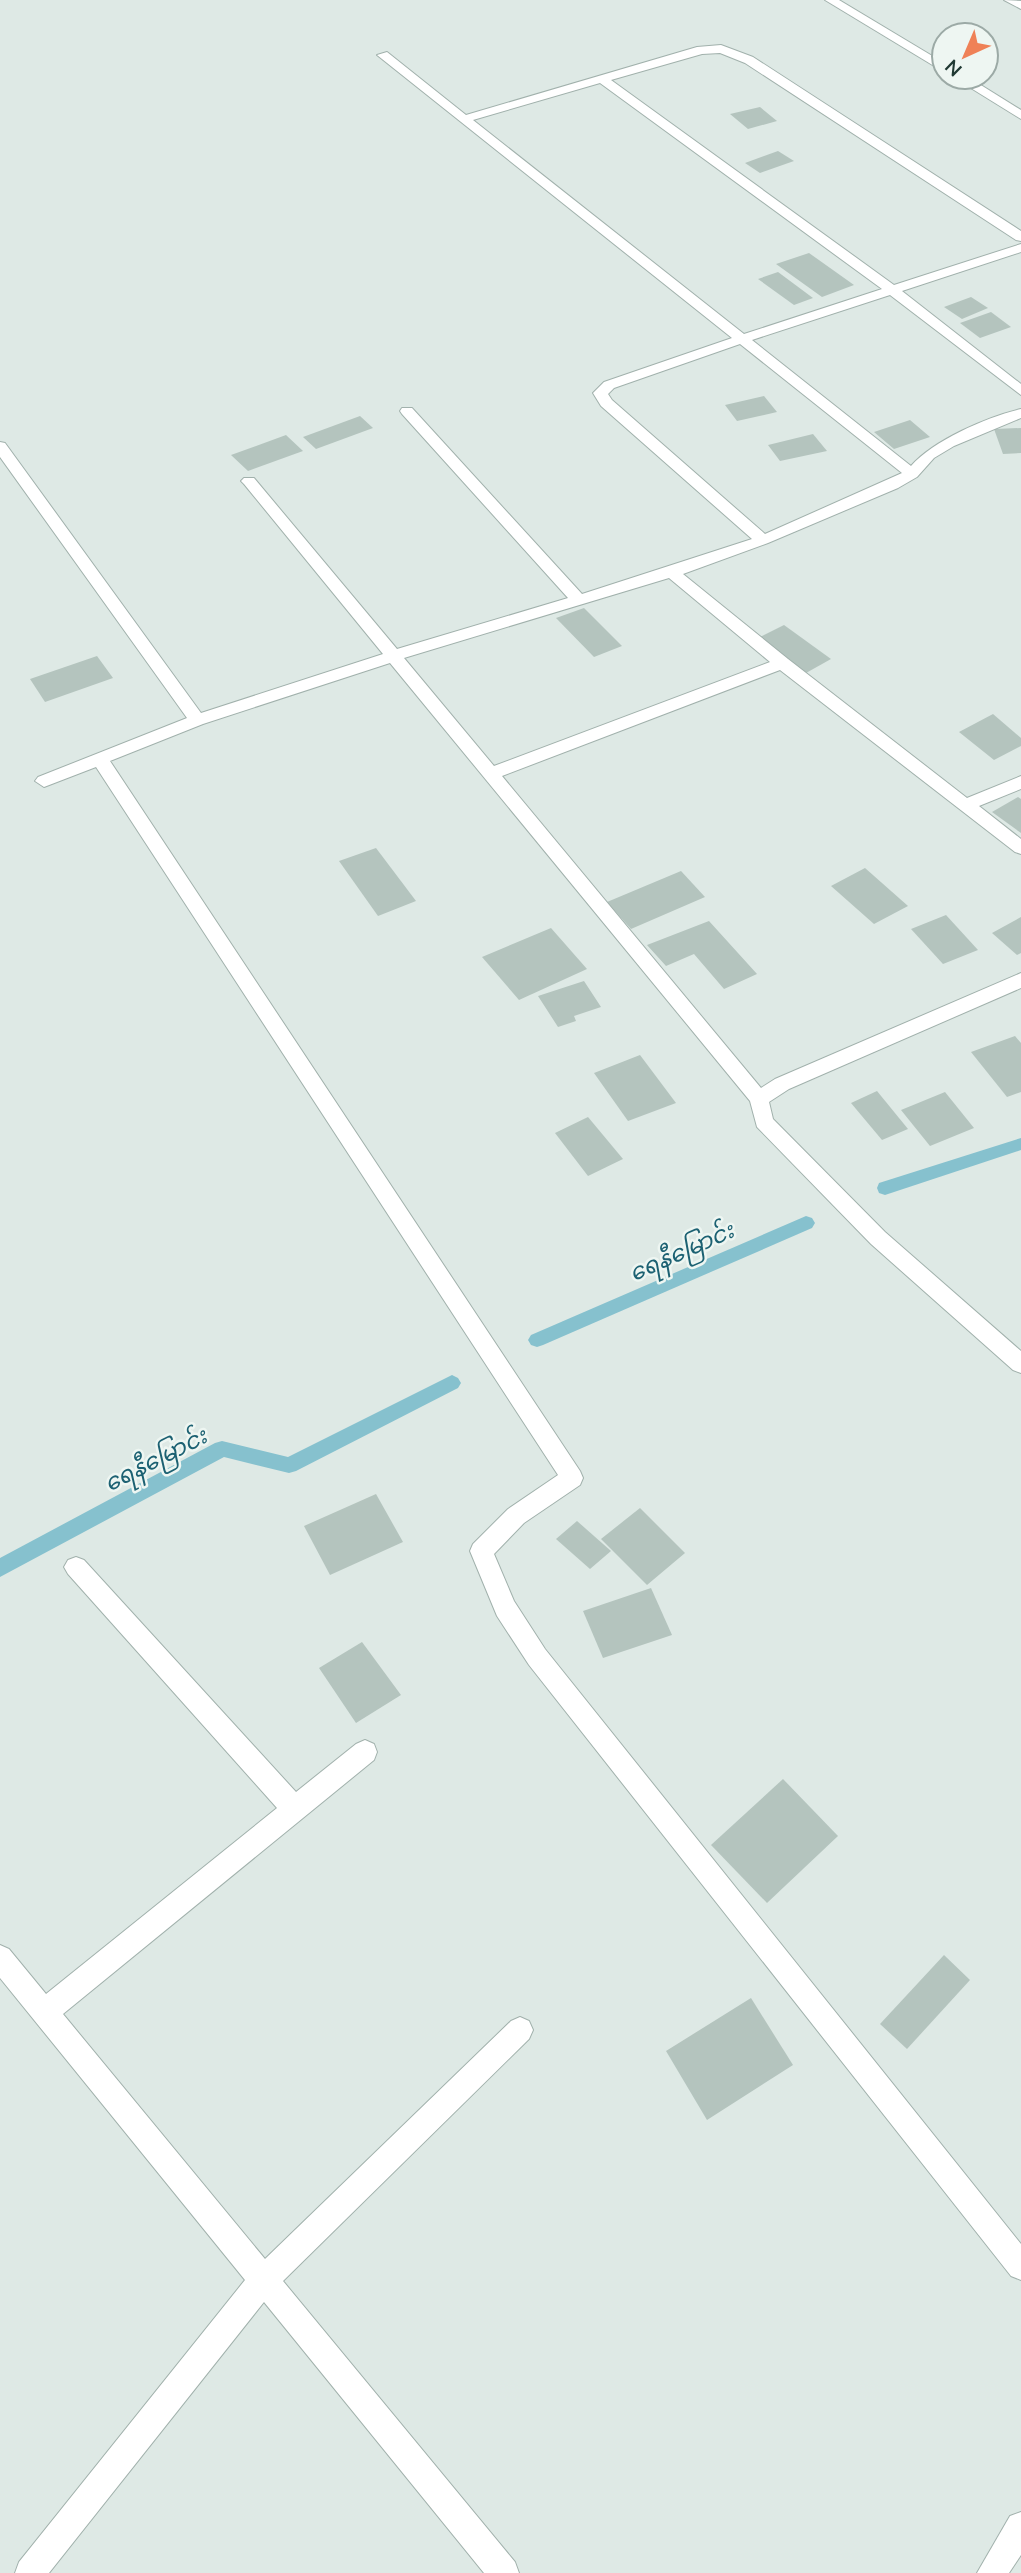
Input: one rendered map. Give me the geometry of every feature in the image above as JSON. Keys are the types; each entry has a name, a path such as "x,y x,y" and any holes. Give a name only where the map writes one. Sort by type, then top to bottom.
{"street":[{"path":"835,3 860,0"},
{"path":"1010,0 1021,6"},
{"path":"835,3 930,60"},
{"path":"464,119 701,50 720,49 749,60 1021,237"},
{"path":"383,55 912,474"},
{"path":"601,78 892,290 1021,391"},
{"path":"981,91 1021,115"},
{"path":"763,540 607,403 600,393 609,385 1021,248"},
{"path":"407,411 579,600"},
{"path":"44,780 197,720 393,656 672,572 763,540 856,502 912,474 929,455 948,443 1021,413"},
{"path":"0,446 197,720"},
{"path":"249,481 759,1099 764,1122 869,1229 1021,1364"},
{"path":"672,572 688,588 782,663 968,804 1021,848"},
{"path":"490,774 782,663"},
{"path":"100,760 572,1478 516,1516 481,1551 505,1608 537,1657 1021,2266"},
{"path":"968,804 1021,782"},
{"path":"759,1099 782,1084 1021,980"},
{"path":"76,1567 295,1809"},
{"path":"45,2012 365,1752"},
{"path":"0,1958 504,2573"},
{"path":"30,2573 264,2279 520,2030"},
{"path":"992,2573 1021,2527"}],"building":[{"path":"760,107 777,121 748,129 730,114"},
{"path":"778,151 794,161 760,173 745,163"},
{"path":"809,253 854,285 822,297 776,264"},
{"path":"778,272 813,298 794,305 758,279"},
{"path":"971,297 988,308 962,319 944,307"},
{"path":"991,312 1011,327 980,338 960,323"},
{"path":"764,396 777,412 737,421 725,405"},
{"path":"360,416 373,428 316,449 303,437"},
{"path":"910,420 930,437 894,449 874,432"},
{"path":"1021,428 1021,453 1003,454 994,429"},
{"path":"813,434 827,451 780,461 768,445"},
{"path":"286,435 303,451 248,471 231,455"},
{"path":"584,608 622,646 594,657 556,618"},
{"path":"784,625 831,659 806,673 758,638"},
{"path":"97,656 113,678 45,702 30,679"},
{"path":"993,714 1021,738 1021,746 994,760 959,732"},
{"path":"1018,797 1021,799 1021,833 992,812"},
{"path":"376,848 416,901 378,916 339,861"},
{"path":"865,868 908,906 874,924 831,886"},
{"path":"681,871 705,897 631,929 607,902"},
{"path":"946,915 978,950 943,964 911,929"},
{"path":"1021,917 1021,953 1017,955 992,933"},
{"path":"709,921 757,974 724,989 694,954 666,966 647,945"},
{"path":"551,928 587,969 519,1000 482,957"},
{"path":"584,981 601,1007 574,1016 576,1021 558,1027 538,996"},
{"path":"1015,1036 1021,1043 1021,1092 1007,1097 971,1052"},
{"path":"640,1055 676,1103 628,1121 594,1073"},
{"path":"877,1091 908,1129 882,1140 851,1103"},
{"path":"945,1092 974,1128 930,1146 901,1110"},
{"path":"588,1117 623,1159 588,1176 555,1133"},
{"path":"376,1494 403,1542 330,1575 304,1526"},
{"path":"640,1508 685,1553 647,1585 601,1539"},
{"path":"577,1521 611,1551 590,1569 556,1539"},
{"path":"651,1588 672,1635 603,1658 583,1611"},
{"path":"362,1642 401,1695 356,1723 319,1668"},
{"path":"783,1779 838,1836 767,1903 711,1845"},
{"path":"944,1955 970,1980 907,2049 880,2024"},
{"path":"751,1998 793,2065 707,2120 666,2051"}],"waterway":[{"name":"ရေနီမြောင်း","path":"885,1188 1021,1144"},
{"name":"ရေနီမြောင်း","path":"537,1340 806,1223"},
{"name":"ရေနီမြောင်း","path":"0,1568 222,1449 289,1465 452,1383"}]}
